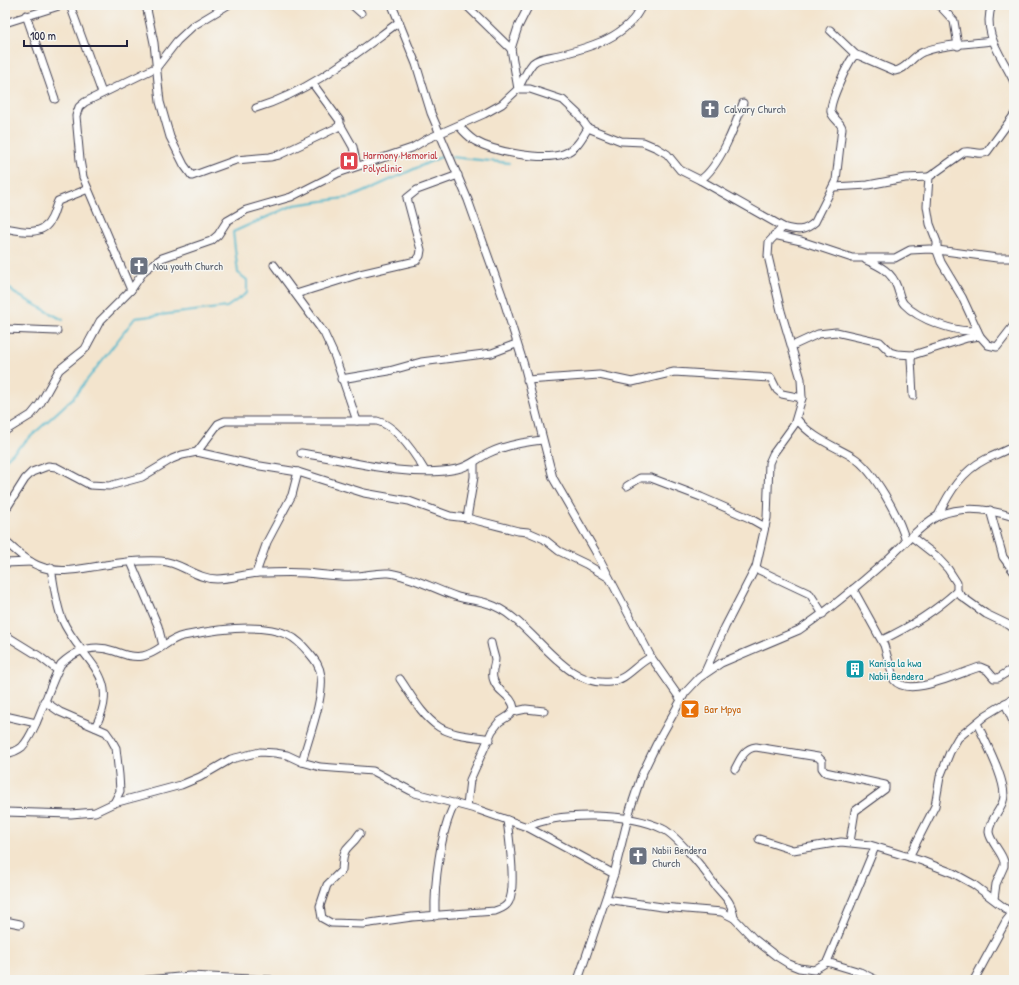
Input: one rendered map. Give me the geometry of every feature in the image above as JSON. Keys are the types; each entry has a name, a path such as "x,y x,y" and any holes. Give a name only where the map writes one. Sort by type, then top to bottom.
{"street":[{"path":"5,23 26,15 62,5"},
{"path":"70,5 102,93"},
{"path":"146,5 157,67 158,93 170,137 192,176 236,160 270,157 279,154 336,128 340,124"},
{"path":"131,290 88,189 80,160 76,116 80,107 102,93 157,67 177,41 193,26 228,5"},
{"path":"352,5 361,13"},
{"path":"392,5 416,64 439,134 458,174 497,280 527,380 542,440 556,484 610,579 651,657 681,700"},
{"path":"466,5 511,48"},
{"path":"518,89 511,48 518,26 528,5"},
{"path":"5,431 31,415 40,404 59,370 85,349 100,321 131,290 141,275 162,258 211,241 218,235 227,222 246,210 291,197 320,184 338,173 412,148 439,134 460,126 502,104 518,89 534,62 539,59 561,55 614,36 626,28 642,5"},
{"path":"939,5 954,21 958,46"},
{"path":"992,5 990,17 992,41 1014,82"},
{"path":"26,15 55,99"},
{"path":"256,108 292,95 313,84 399,22"},
{"path":"830,30 856,55 895,72 903,68 914,56 922,52 941,47 992,41"},
{"path":"518,89 530,89 563,100 578,114 588,128 621,141 648,143 668,154 680,170 783,227 802,231 815,222 834,187 839,164 842,128 832,114 831,110 845,72 852,58 856,55"},
{"path":"313,84 340,124 353,147 357,166"},
{"path":"700,180 710,172 727,142 736,124 743,103"},
{"path":"834,187 868,185 905,178 929,177 964,152 969,151 981,154 987,152 1014,115"},
{"path":"460,126 470,137 484,145 514,153 549,158 564,154 576,146 588,128"},
{"path":"296,294 337,281 416,260 420,256 421,250 411,218 407,198 417,190 458,174"},
{"path":"929,177 927,206 930,224 937,242 937,251 941,262 962,297 979,333 988,345 997,347 1014,325"},
{"path":"5,228 34,232 43,229 48,225 52,218 58,201 88,189"},
{"path":"704,674 725,627 756,566 768,512 770,463 773,454 797,419 802,398 801,379 785,327 768,256 769,242 783,227"},
{"path":"774,235 801,241 845,257 895,258 916,250 997,258 1014,258"},
{"path":"862,258 888,272 896,284 903,303 918,316 969,332 979,333"},
{"path":"274,265 324,333 335,357 341,379 357,421"},
{"path":"5,329 57,331"},
{"path":"792,346 818,334 836,332 880,342 890,352 905,356 913,355 968,338 979,333"},
{"path":"341,379 390,371 421,362 492,353 516,344"},
{"path":"913,355 911,359 913,396"},
{"path":"527,380 599,375 632,382 674,372 752,376 771,378 777,390 782,394 802,398"},
{"path":"797,419 802,426 814,435 831,444 865,467 896,516 906,542"},
{"path":"197,452 218,424 225,421 376,421 385,423 406,445 425,471"},
{"path":"300,453 394,469 425,471 456,470 505,447 542,440"},
{"path":"578,980 614,874 642,774 656,745 689,687 704,674 721,663 799,630 823,614 912,536 938,516 952,488 964,475 985,460 1014,446"},
{"path":"8,506 25,479 32,472 48,466 56,467 90,485 109,486 142,477 172,459 197,452 254,465 298,472 364,493 409,501 450,516 467,518 518,532 534,533 559,551 586,564 610,579"},
{"path":"467,518 474,477 474,462"},
{"path":"256,573 267,542 292,495 298,472"},
{"path":"627,486 640,478 651,478 701,497 749,518 765,527"},
{"path":"938,516 972,509 990,510 1014,517"},
{"path":"990,510 1003,557 1014,572"},
{"path":"912,536 936,555 957,583 957,591 974,607 1014,629"},
{"path":"5,541 31,562 40,567 51,568 78,570 131,562 163,561 174,563 197,575 216,580 256,573 303,573 353,576 373,573 391,573 459,597 489,603 501,609 515,618 557,660 575,672 594,681 610,682 620,679 651,657"},
{"path":"5,563 31,562"},
{"path":"131,562 158,626 162,646"},
{"path":"756,566 760,570 810,594 823,614"},
{"path":"51,568 62,619 82,650 91,660 104,688 104,704 101,716 95,727"},
{"path":"853,588 882,640 894,680 902,686 934,684 980,667 987,670 994,678 998,678 1014,668"},
{"path":"882,640 938,608 957,591"},
{"path":"5,754 18,750 23,745 36,722 57,670 67,658 82,650 98,647 131,656 141,656 151,654 162,646 182,636 246,629 277,631 296,639 317,662 322,681 317,708 302,762"},
{"path":"5,635 39,656 57,670"},
{"path":"491,643 495,659 492,673 494,681 510,698 514,708 512,712"},
{"path":"400,679 427,717 439,727 456,733 490,739"},
{"path":"909,857 935,806 940,777 950,752 958,738 1014,698"},
{"path":"44,702 60,712 106,732 111,739 116,748 120,791 114,802"},
{"path":"1005,704 1014,724"},
{"path":"467,806 470,780 495,727 512,712 526,709 544,711"},
{"path":"5,716 36,722"},
{"path":"977,723 1004,788 1004,800 990,826 989,834 1004,862 1004,866 996,884 994,899"},
{"path":"735,769 748,749 756,747 821,758 822,768 825,772 885,785 885,789 855,811 850,842"},
{"path":"5,812 95,812 114,802 181,785 200,777 230,759 260,752 275,753 294,757 302,762 332,768 373,770 415,793 467,806 527,827 614,874"},
{"path":"436,916 436,887 444,835 454,803"},
{"path":"527,827 538,822 554,818 584,816 628,820 650,824 664,830 672,836 702,867 717,888 727,898 732,905 734,918"},
{"path":"360,833 344,850 342,856 342,870 327,884 320,906 322,918 331,923 363,924 495,911 504,908 508,903 512,890 507,820"},
{"path":"759,840 793,850 829,843 850,842 876,847 953,873 974,884 1013,913 1006,921 974,980"},
{"path":"606,899 662,907 722,912 734,918 753,938 776,956 799,968 814,970 828,962 862,877 876,847"},
{"path":"5,920 20,924"},
{"path":"828,962 860,972 876,980"},
{"path":"146,980 190,976 271,980"}],"waterway":[{"path":"5,460 73,398 135,318 227,307 247,293 247,280 238,273 233,232 294,205 352,197 443,156 447,156"},
{"path":"451,157 509,163"},
{"path":"5,283 14,293 63,320"}],"place":[{"name":"Calvary Church","path":"710,109"},
{"name":"Harmony Memorial Polyclinic","path":"349,161"},
{"name":"Nou youth Church","path":"139,266"},
{"name":"Kanisa la kwa Nabii Bendera","path":"855,669"},
{"name":"Bar Mpya","path":"690,709"},
{"name":"Nabii Bendera Church","path":"638,856"}]}
